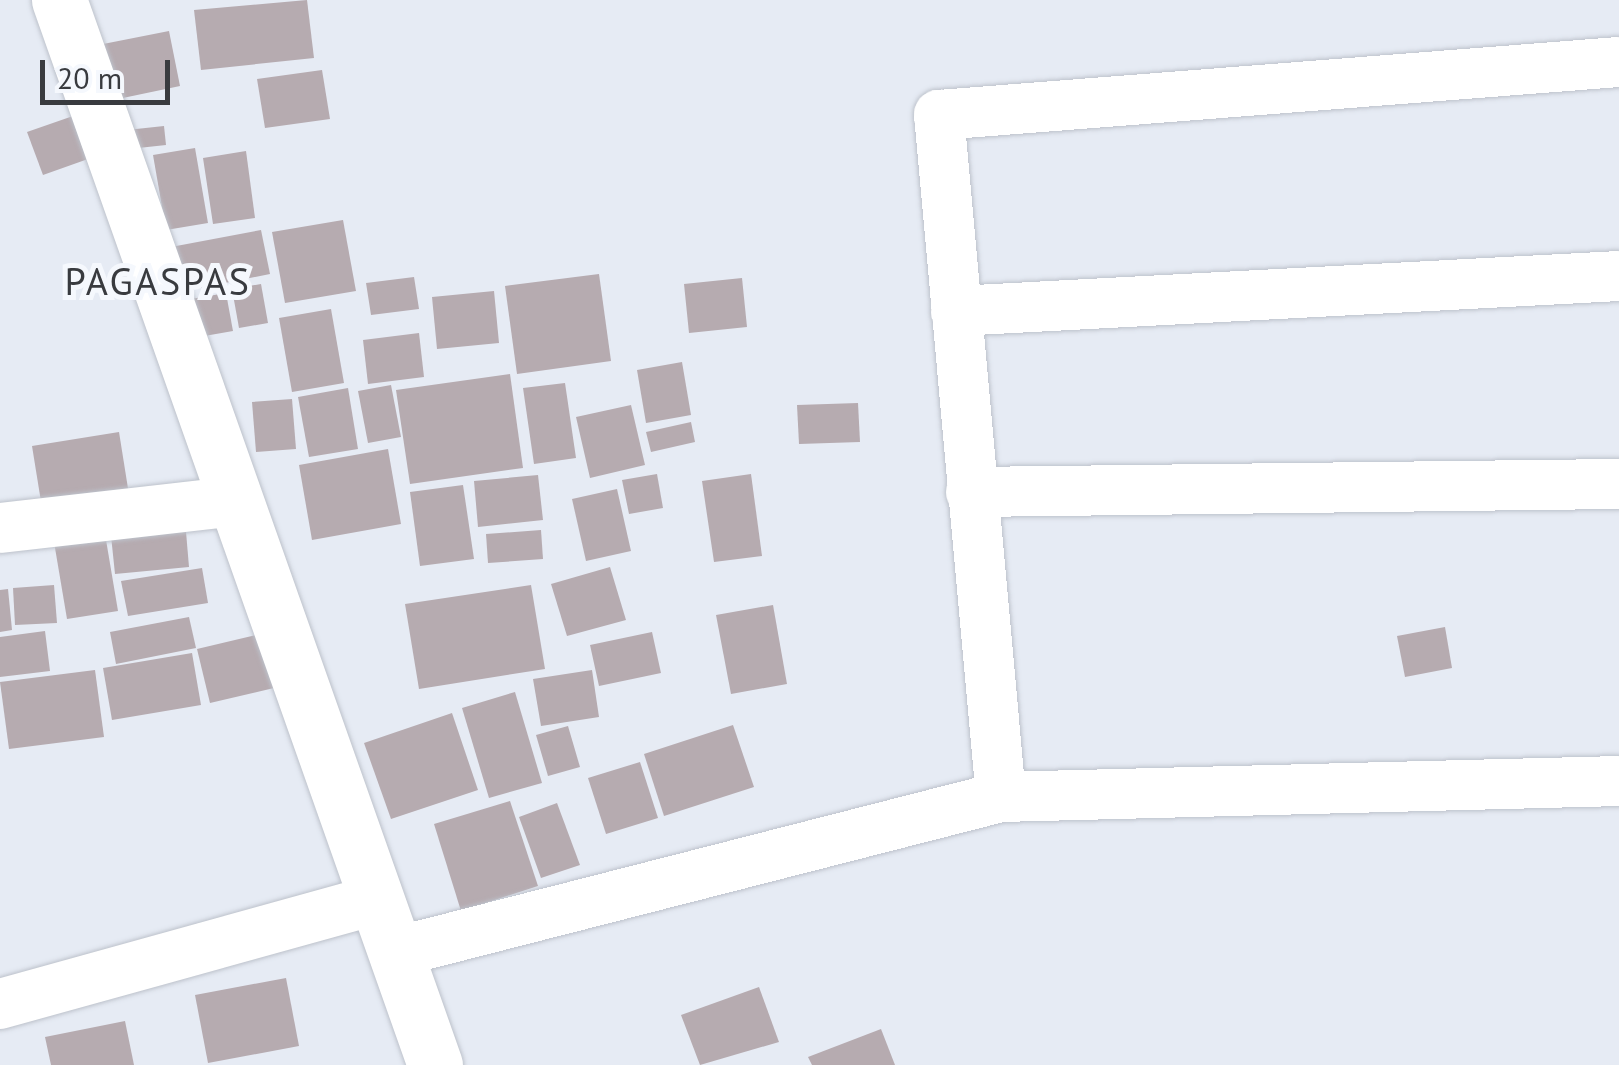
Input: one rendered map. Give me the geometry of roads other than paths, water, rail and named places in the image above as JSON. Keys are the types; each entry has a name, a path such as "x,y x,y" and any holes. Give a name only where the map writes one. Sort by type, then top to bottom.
{"main road":[{"path":"59,0 435,1065"}],"street":[{"path":"1001,797 938,115 1619,62"},
{"path":"956,311 1619,276"},
{"path":"971,492 1619,484"},
{"path":"0,528 236,501"},
{"path":"396,952 1001,797 1619,781"},
{"path":"0,1004 376,900"}],"district":[{"name":"PAGASPAS","path":"158,281"}]}
